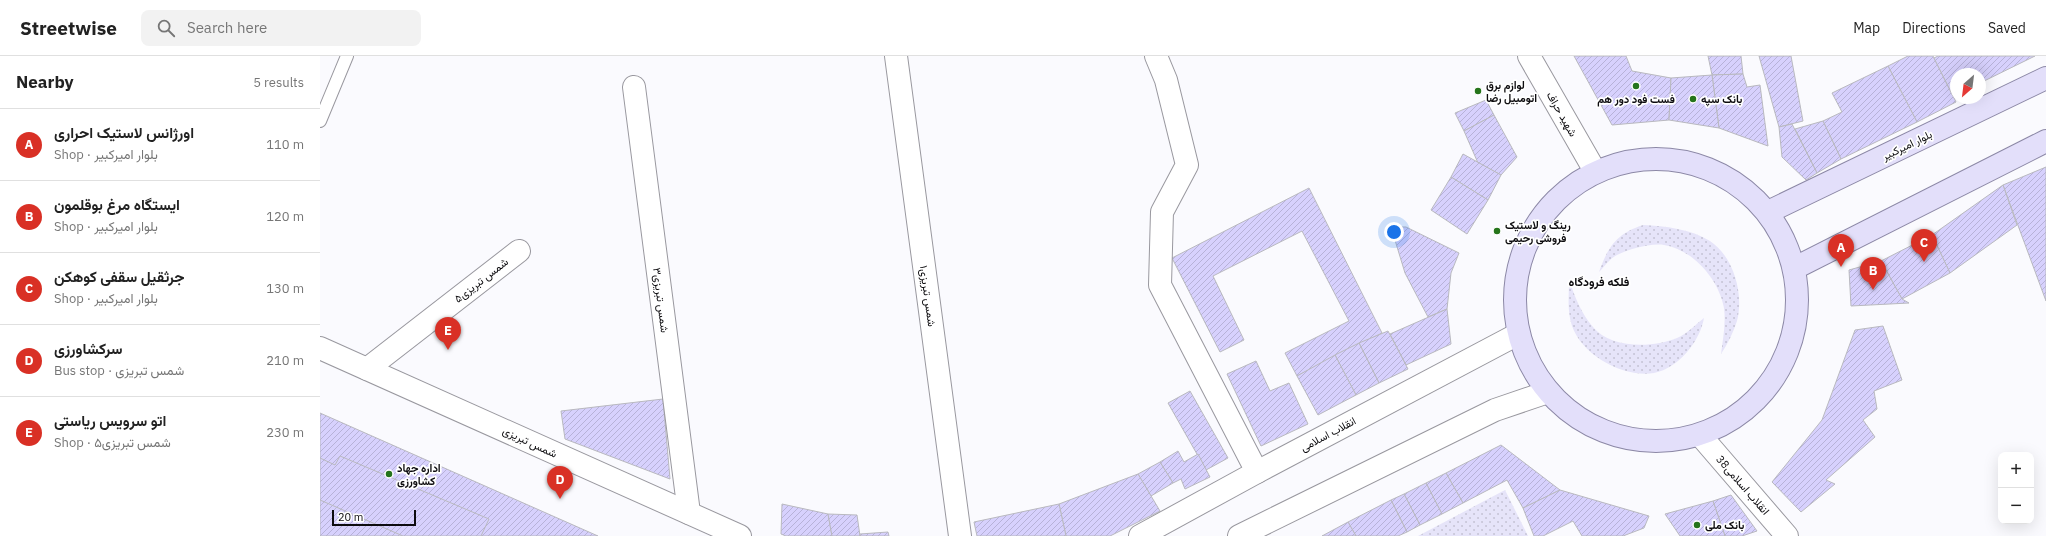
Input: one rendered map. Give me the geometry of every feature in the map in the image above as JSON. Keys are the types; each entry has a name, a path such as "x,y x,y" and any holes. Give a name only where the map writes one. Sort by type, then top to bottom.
{"main road":[{"name":"بلوار امیرکبیر","path":"1768,212 2046,78"},
{"path":"1795,268 2046,141"},
{"path":"1669,158 1707,167 1741,185 1768,212 1784,239 1795,268 1798,310 1789,351 1768,388 1737,416 1700,435 1658,441 1618,436 1580,419 1548,392 1532,368 1518,334 1514,286 1527,239 1555,200 1595,171 1631,160 1669,158"}],"street":[{"name":"شمس تبریزی۱","path":"896,56 960,536"},
{"path":"1156,56 1166,80 1187,164 1162,212 1160,286 1257,472"},
{"name":"شهید حراف","path":"1529,56 1595,171"},
{"name":"شمس تبریزی۳","path":"634,87 689,513"},
{"name":"۵شمس تبریزی","path":"368,368 519,251"},
{"name":"انقلاب اسلامی","path":"1140,536 1257,472 1518,334"},
{"name":"شمس تبریزی","path":"320,348 368,368 740,536"},
{"path":"1239,536 1495,410 1548,392"},
{"name":"38انقلاب اسلامی","path":"1700,435 1787,536"}],"lane":[{"path":"320,121 347,56"}],"shaded area":[{"path":"1643,225 1669,227 1703,237 1710,241 1725,256 1731,266 1738,288 1739,310 1734,330 1721,354 1725,319 1721,297 1711,277 1695,260 1685,253 1664,245 1640,247 1614,256 1599,272 1606,255 1614,242 1626,233"},
{"path":"1569,280 1579,305 1593,327 1601,334 1621,343 1645,345 1656,344 1677,338 1704,318 1702,327 1698,336 1687,352 1672,366 1654,373 1642,374 1617,368 1594,355 1577,337 1569,315"},
{"path":"1505,490 1528,536 1418,536"}],"building":[{"path":"1574,56 1626,56 1632,71 1671,78 1669,120 1612,125"},
{"path":"1708,56 1741,56 1743,74 1712,75"},
{"path":"1759,56 1791,56 1803,121 1779,127"},
{"path":"1908,56 1933,56 1950,90 1950,104 1952,104 1917,122 1888,66"},
{"path":"1938,56 2035,56 1986,80 1986,68 1950,68 1950,90 1934,58"},
{"path":"1888,66 1917,122 1841,159 1823,121 1842,112 1832,93"},
{"path":"1743,74 1747,87 1760,85 1768,146 1719,128 1712,75"},
{"name":"بانک سپه","path":"1712,75 1719,128 1669,120 1671,78"},
{"path":"1486,100 1494,115 1464,131 1455,113"},
{"path":"1494,115 1517,157 1501,175 1478,163 1464,131"},
{"path":"1823,121 1841,159 1817,173 1795,129"},
{"path":"1792,124 1817,173 1806,180 1782,157 1779,127"},
{"path":"1463,154 1501,175 1488,200 1451,177"},
{"path":"2046,167 2046,301 2003,185"},
{"path":"1451,177 1488,200 1467,234 1431,210"},
{"path":"2003,185 2017,225 1950,273 1932,235"},
{"path":"1309,188 1382,333 1297,376 1285,353 1349,321 1302,231 1213,276 1244,340 1220,352 1172,258"},
{"path":"1391,227 1406,227 1459,253 1451,273 1447,309 1428,317 1405,273"},
{"path":"1932,235 1950,273 1902,299 1881,261"},
{"path":"1881,261 1902,299 1909,303 1851,306 1849,270"},
{"path":"1447,309 1451,344 1406,365 1390,334"},
{"path":"1883,326 1902,380 1874,391 1877,409 1863,420 1875,437 1826,480 1835,484 1801,512 1772,482 1822,420 1855,330"},
{"path":"1388,331 1408,369 1379,383 1359,343"},
{"path":"1359,343 1379,383 1356,395 1335,355"},
{"path":"1335,355 1356,395 1318,415 1297,376"},
{"path":"1256,361 1270,391 1289,383 1308,424 1261,446 1227,374"},
{"path":"1190,391 1228,458 1206,470 1168,403"},
{"path":"663,399 670,479 565,439 561,411"},
{"name":"اداره جهاد کشاورزی","path":"320,413 598,536 320,536"},
{"path":"1501,445 1560,490 1523,508 1507,480 1463,503 1446,473"},
{"path":"1178,451 1184,462 1198,454 1210,477 1185,489 1181,479 1173,483 1160,462"},
{"path":"340,456 489,519 481,536 403,536 320,500 320,458 335,465"},
{"path":"1160,462 1173,483 1151,496 1138,474"},
{"path":"1446,473 1463,503 1442,514 1426,483"},
{"path":"1138,474 1160,511 1110,536 1066,536 1059,504"},
{"path":"1426,483 1442,514 1420,525 1404,494"},
{"path":"1560,490 1649,516 1644,528 1623,536 1582,536 1573,521 1543,536 1534,536 1523,508"},
{"path":"1404,494 1420,525 1407,532 1391,500"},
{"path":"1731,495 1757,531 1742,536 1725,536 1713,501"},
{"path":"1391,500 1407,532 1398,536 1356,536 1348,522"},
{"name":"بانک ملی","path":"1713,501 1725,536 1680,536 1665,514"},
{"path":"782,504 828,514 832,536 786,536 781,534"},
{"path":"1059,504 1066,536 977,536 974,522"},
{"path":"828,514 857,515 860,536 832,536"},
{"path":"1348,522 1356,536 1322,536"},
{"path":"888,532 889,536 860,536 860,534"}],"place":[{"name":"فست فود دور هم","path":"1636,86"},
{"name":"لوازم برق اتومبیل رضا","path":"1478,91"},
{"name":"بانک سپه","path":"1693,99"},
{"name":"رینگ و لاستیک فروشی رحیمی","path":"1497,231"},
{"name":"جرثقیل سقفی کوهکن","path":"1924,262"},
{"name":"اورژانس لاستیک احرارى","path":"1841,267"},
{"name":"ایستگاه مرغ بوقلمون","path":"1873,290"},
{"name":"اتو سرویس ریاستی","path":"448,350"},
{"name":"اداره جهاد کشاورزی","path":"389,474"},
{"name":"سرکشاورزی","path":"560,499"},
{"name":"بانک ملی","path":"1697,525"}],"district":[{"name":"فلکه فرودگاه","path":"1599,282"}]}
